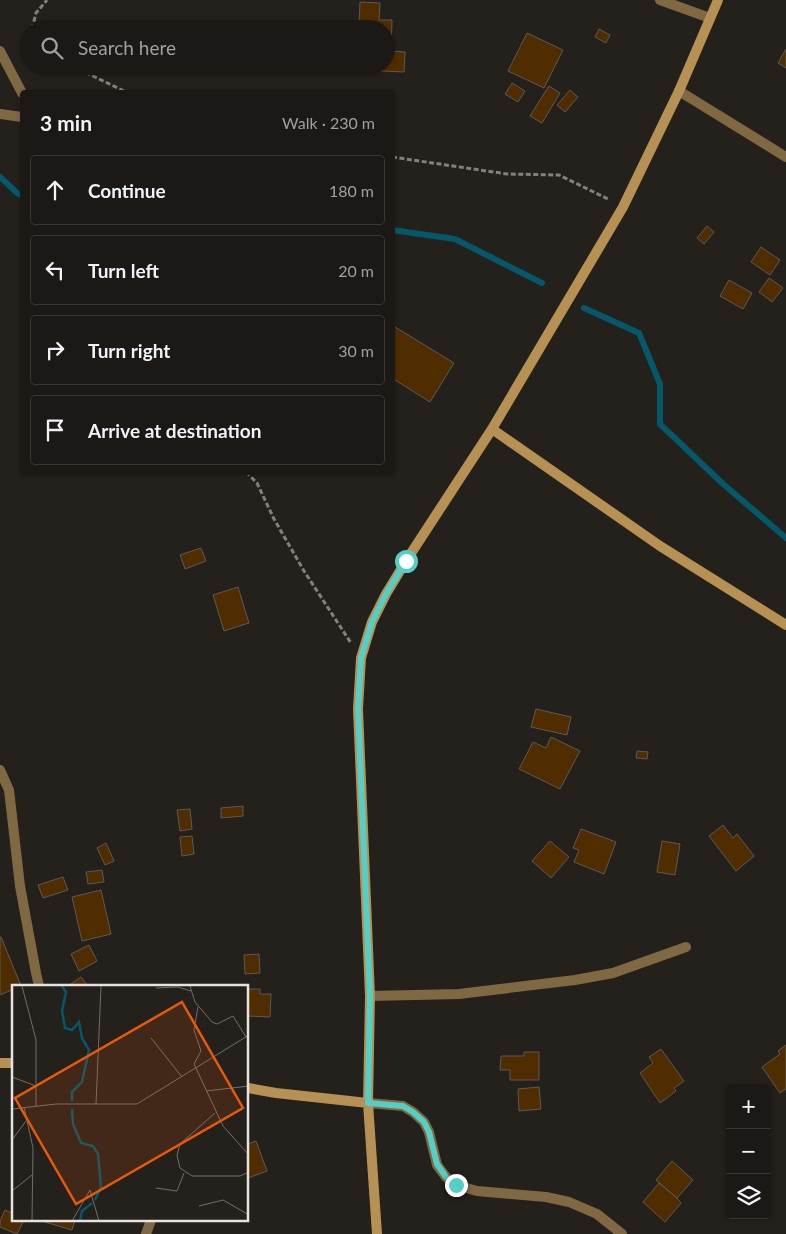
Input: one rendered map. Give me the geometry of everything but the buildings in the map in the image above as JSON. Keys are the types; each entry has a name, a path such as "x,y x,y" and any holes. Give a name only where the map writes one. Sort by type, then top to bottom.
{"street":[{"path":"660,0 710,18"},
{"path":"377,1234 368,1103 370,996 358,709 361,658 372,622 386,594 492,429 623,207 679,91 718,0"},
{"path":"0,51 20,90"},
{"path":"679,91 785,156"},
{"path":"0,114 20,118"},
{"path":"492,429 660,546 786,625"},
{"path":"0,770 9,790 20,886 39,985"},
{"path":"370,996 459,994 575,980 613,973 686,947"},
{"path":"249,1088 276,1093 403,1106 424,1122 429,1132 437,1164 446,1177 456,1185 477,1190 546,1197 569,1202 597,1214 622,1234"},
{"path":"146,1234 151,1222"}],"path":[{"path":"34,20 36,13 47,0"},
{"path":"91,75 122,90"},
{"path":"395,157 507,174 559,175 623,207"},
{"path":"249,475 257,483 304,571 361,658"}],"waterway":[{"path":"0,177 20,195"},
{"path":"395,230 455,239 542,283"},
{"path":"584,308 639,333 660,384 660,424 722,483 786,538"}],"route":[{"path":"406,561 372,622 361,658 358,709 370,996 368,1103 403,1106 424,1122 429,1132 437,1164 446,1177 456,1185"}]}
